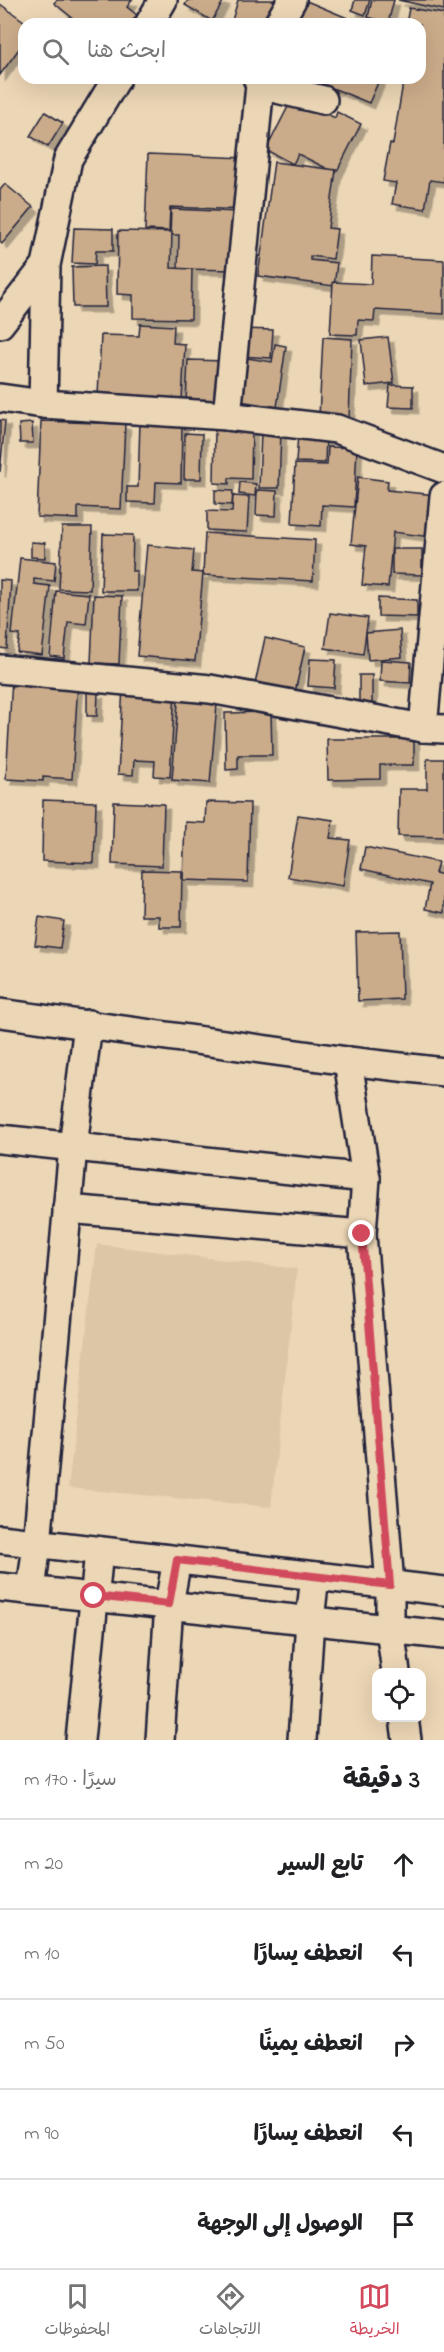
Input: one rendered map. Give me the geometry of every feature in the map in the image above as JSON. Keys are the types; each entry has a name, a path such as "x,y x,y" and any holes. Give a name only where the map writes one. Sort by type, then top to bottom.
{"street":[{"path":"282,18 292,0"},
{"path":"44,404 46,264 68,159 113,84"},
{"path":"227,416 259,84"},
{"path":"266,84 323,100"},
{"path":"0,324 46,264"},
{"path":"0,398 44,404 227,416 338,429 444,469"},
{"path":"0,669 210,689 434,728 444,496"},
{"path":"0,1013 444,1072"},
{"path":"31,1590 73,1147 88,1024"},
{"path":"348,1061 366,1178 362,1234 390,1585 390,1629 395,1668"},
{"path":"0,1139 366,1178"},
{"path":"67,1209 362,1234"},
{"path":"0,1539 444,1591"},
{"path":"80,1740 99,1551"},
{"path":"160,1740 169,1604 177,1560"},
{"path":"302,1740 315,1576"},
{"path":"0,1587 444,1635"},
{"path":"405,1722 407,1740"}],"shaded area":[{"path":"97,1244 297,1269 271,1507 68,1488"}],"building":[{"path":"57,0 132,0 127,7 137,15 135,18 73,18 54,3"},
{"path":"188,0 224,0 214,18 207,18 185,5"},
{"path":"238,0 277,0 271,18 233,18"},
{"path":"304,0 348,18 296,18"},
{"path":"355,0 370,0 365,15 352,10"},
{"path":"372,0 394,0 389,18 368,17"},
{"path":"398,0 444,0 444,10"},
{"path":"0,4 20,18 18,50 0,75"},
{"path":"409,8 444,14 444,182 430,180 425,209 392,204 396,183 383,181 390,143 393,144 403,84 426,84 426,18 407,18"},
{"path":"323,84 377,84 369,103"},
{"path":"293,97 335,118 337,112 361,124 336,173 298,154 293,164 266,150"},
{"path":"45,112 63,123 48,147 30,136"},
{"path":"148,154 247,158 244,210 170,207 169,231 145,230"},
{"path":"274,162 336,170 328,228 337,229 333,259 310,256 310,260 337,263 334,286 258,276"},
{"path":"5,184 33,207 2,244 0,242 0,190"},
{"path":"171,209 238,212 236,270 178,269 179,235 170,235"},
{"path":"74,228 113,229 113,251 96,251 95,264 72,263"},
{"path":"118,231 172,232 171,268 192,269 191,319 133,318 133,295 117,294"},
{"path":"372,256 444,260 444,314 375,310 374,321 358,320 357,335 330,334 333,282 371,284"},
{"path":"105,266 106,307 73,307 72,267"},
{"path":"140,324 174,326 173,343 185,344 182,400 98,395 101,335 139,336"},
{"path":"242,329 273,330 271,358 240,356"},
{"path":"323,337 352,339 349,418 319,417"},
{"path":"388,337 394,383 366,386 361,340"},
{"path":"275,344 286,346 277,407 240,401 247,358 272,362"},
{"path":"188,360 226,361 225,404 186,402"},
{"path":"390,385 413,386 413,408 388,407"},
{"path":"0,420 5,421 0,472"},
{"path":"41,421 125,424 121,509 78,507 78,519 37,517"},
{"path":"140,422 182,423 181,483 156,482 155,503 127,502 127,487 138,487"},
{"path":"32,423 33,443 20,443 19,424"},
{"path":"215,428 252,429 251,479 229,478 229,484 214,483"},
{"path":"261,431 281,431 279,488 259,488"},
{"path":"185,433 202,434 201,479 184,479"},
{"path":"298,434 326,435 325,463 296,462"},
{"path":"328,447 357,448 354,507 322,505 321,526 292,524 295,464 327,465"},
{"path":"358,477 388,481 387,490 436,495 431,537 393,532 388,587 362,585 366,546 351,544"},
{"path":"240,482 256,484 255,496 239,494"},
{"path":"215,490 233,491 232,505 215,504"},
{"path":"257,490 277,491 276,516 256,515"},
{"path":"233,496 249,497 247,532 207,530 207,511 232,512"},
{"path":"62,527 92,527 90,590 59,589"},
{"path":"205,533 315,540 313,581 203,575"},
{"path":"103,534 133,535 132,571 137,571 137,591 101,591"},
{"path":"31,542 45,543 45,558 31,557"},
{"path":"147,545 194,550 192,572 203,573 195,661 137,656"},
{"path":"392,549 422,549 422,575 392,574"},
{"path":"20,558 56,562 54,581 34,579 34,584 50,586 42,655 17,652 20,635 12,634"},
{"path":"0,580 11,581 7,649 0,648"},
{"path":"56,591 89,594 86,624 68,622 64,658 50,656"},
{"path":"94,595 122,596 119,664 91,663"},
{"path":"378,598 417,600 417,617 378,616"},
{"path":"330,613 368,618 363,654 325,648"},
{"path":"400,630 402,657 368,660 366,633"},
{"path":"265,638 305,647 295,692 255,684"},
{"path":"310,659 336,660 334,688 308,686"},
{"path":"381,660 411,662 410,683 380,681"},
{"path":"359,675 372,675 372,704 359,704"},
{"path":"12,679 78,682 72,779 43,777 43,781 6,779"},
{"path":"123,687 175,690 170,777 154,776 155,761 134,760 133,775 118,774"},
{"path":"179,690 204,693 203,703 217,704 210,783 172,780"},
{"path":"87,692 98,693 97,716 87,716"},
{"path":"271,712 272,755 238,755 238,769 226,770 225,713"},
{"path":"327,739 414,739 414,765 380,765 380,779 328,780"},
{"path":"427,759 444,759 444,837 398,836 399,789 427,789"},
{"path":"43,800 96,802 94,863 42,861"},
{"path":"114,802 164,804 162,866 112,864"},
{"path":"206,802 250,803 248,882 183,880 185,822 205,823"},
{"path":"298,815 333,820 330,838 350,840 343,886 288,877"},
{"path":"365,847 438,862 435,873 444,875 444,913 425,909 430,884 361,869"},
{"path":"142,870 182,871 181,927 159,927 159,916 141,916"},
{"path":"39,917 64,921 60,948 35,945"},
{"path":"400,931 402,999 358,1001 356,932"}],"route":[{"path":"94,1596 169,1604 177,1560 390,1585 362,1234"}]}
